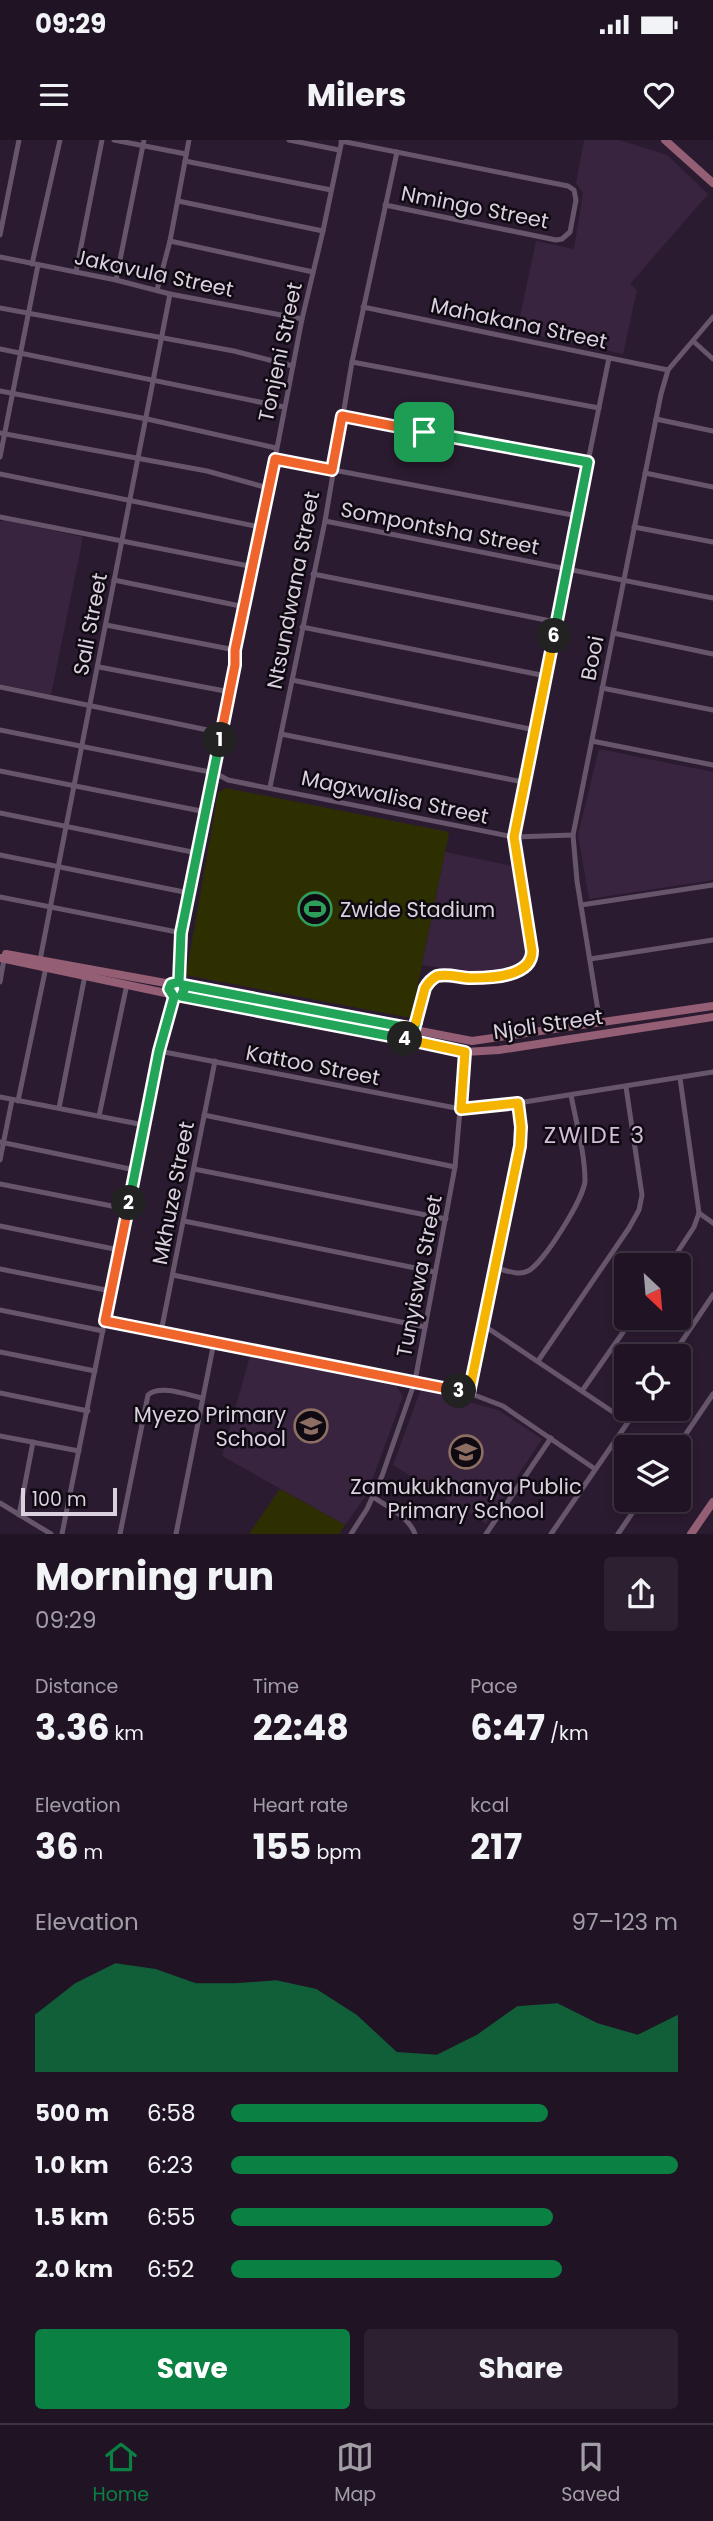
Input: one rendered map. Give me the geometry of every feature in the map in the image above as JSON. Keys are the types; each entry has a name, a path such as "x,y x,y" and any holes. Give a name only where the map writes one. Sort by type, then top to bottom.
{"main road":[{"path":"665,140 713,183"},
{"name":"Njoli Street","path":"1,956 178,984 464,1040 479,1041 713,1006"},
{"name":"Njoli Street","path":"43,963 175,996 465,1052 519,1047 713,1017"},
{"path":"178,984 184,990 175,996 169,989 178,984"},
{"path":"691,1534 710,1513 713,1502"}],"street":[{"path":"0,235 19,140"},
{"path":"0,457 2,434 14,394 35,265 60,140"},
{"path":"76,272 102,140"},
{"path":"114,140 143,143 186,158 331,190"},
{"path":"157,290 170,241 189,140"},
{"path":"289,140 339,150"},
{"name":"Tonjeni Street","path":"178,984 181,933 215,772 235,650 254,567 302,319 342,140"},
{"name":"Nmingo Street","path":"342,140 568,186 576,194 567,236 556,240 385,205"},
{"path":"116,280 143,143"},
{"name":"Ntsundwana Street","path":"270,788 325,521 352,362 397,152"},
{"path":"178,201 323,231"},
{"path":"170,241 313,272"},
{"name":"Jakavula Street","path":"0,257 302,319"},
{"name":"Sali Street","path":"0,1160 43,963 50,906 140,458 170,294"},
{"name":"Mahakana Street","path":"363,307 668,370"},
{"path":"0,308 234,351 293,366"},
{"name":"Booi","path":"600,1023 574,863 573,835 668,370 713,317"},
{"path":"692,341 713,359"},
{"path":"0,349 284,407"},
{"path":"414,1029 425,988 432,979 445,975 471,978 513,973 524,969 530,962 532,951 514,837 609,358"},
{"path":"352,362 599,408"},
{"path":"0,391 147,419 276,448"},
{"path":"342,416 588,462"},
{"path":"656,419 713,431"},
{"path":"2,434 207,471 268,488"},
{"path":"275,459 578,516"},
{"path":"645,473 713,487"},
{"path":"0,474 260,527"},
{"path":"0,517 254,567"},
{"name":"Sompontsha Street","path":"325,521 713,598"},
{"path":"634,527 713,542"},
{"path":"313,574 556,622"},
{"path":"114,580 244,607"},
{"path":"106,625 235,650"},
{"path":"302,627 546,676"},
{"path":"613,633 713,654"},
{"path":"99,667 230,692"},
{"path":"292,680 535,730"},
{"path":"0,687 222,733"},
{"path":"602,688 713,710"},
{"name":"Magxwalisa Street","path":"0,730 215,772 228,780 514,837 573,835"},
{"path":"281,734 523,782"},
{"path":"592,741 713,765"},
{"path":"0,771 206,812"},
{"path":"0,813 197,853"},
{"path":"0,855 189,893"},
{"path":"581,905 713,885"},
{"path":"0,897 181,933"},
{"path":"590,959 713,940"},
{"path":"0,982 1,956"},
{"path":"59,1108 85,975"},
{"path":"99,1116 127,984"},
{"path":"62,1534 159,1051 175,996"},
{"name":"Kattoo Street","path":"159,1051 461,1109 518,1103 713,1072"},
{"name":"Tunyiswa Street","path":"351,1534 373,1497 415,1381 455,1167 465,1052"},
{"name":"Mkhuze Street","path":"161,1332 215,1061"},
{"path":"677,1253 694,1227 699,1213 680,1078"},
{"path":"538,1361 629,1228 641,1204 642,1187 626,1087"},
{"path":"496,1268 522,1273 530,1270 540,1260 579,1202 585,1179 571,1095"},
{"path":"0,1097 144,1125"},
{"path":"469,1393 521,1137 518,1103"},
{"path":"204,1115 455,1167"},
{"path":"2,1143 135,1170"},
{"path":"194,1169 446,1219"},
{"path":"0,1184 127,1209"},
{"path":"699,1213 713,1223"},
{"path":"184,1221 435,1272"},
{"path":"0,1226 119,1250"},
{"path":"0,1269 111,1291"},
{"path":"173,1275 425,1327"},
{"path":"680,1344 713,1295"},
{"path":"0,1310 103,1331"},
{"path":"105,1321 469,1393 503,1406 596,1469"},
{"path":"483,1325 628,1422 551,1534"},
{"path":"583,1391 625,1330"},
{"path":"176,1534 214,1342"},
{"path":"0,1352 95,1371"},
{"path":"120,1534 148,1395 151,1391 159,1390 202,1398"},
{"path":"0,1393 88,1411"},
{"path":"685,1435 713,1394"},
{"path":"0,1436 79,1451"},
{"path":"486,1534 551,1438"},
{"path":"19,1515 33,1442"},
{"path":"373,1497 407,1520 415,1534"},
{"path":"0,1503 51,1534"},
{"path":"618,1534 633,1512"}],"shaded area":[{"path":"584,140 619,140 667,155 708,194 630,284 637,290 623,354 517,331 536,241 574,249 583,193 576,183"},
{"path":"4,520 83,537 51,695 0,684 0,522"},
{"path":"599,749 713,772 713,880 589,899 578,835"},
{"name":"Zwide Stadium","path":"226,788 449,832 411,1018 186,975 218,793"},
{"path":"445,852 513,866 528,954 520,966 469,972 422,965"},
{"name":"Myezo Primary School","path":"250,1356 396,1386 403,1396 367,1494 345,1525 222,1456"},
{"name":"Zamukukhanya Public Primary School","path":"421,1389 498,1410 542,1439 486,1524 393,1465"},
{"path":"280,1489 345,1525 339,1534 249,1534"}],"place":[{"name":"Zwide Stadium","path":"315,909"},
{"name":"Myezo Primary School","path":"311,1426"},
{"name":"Zamukukhanya Public Primary School","path":"466,1452"}],"district":[{"name":"ZWIDE 3","path":"595,1135"}],"route":[{"path":"342,416 424,432 588,462 514,837 532,958 524,969 513,973 471,978 445,975 432,979 425,988 414,1029 329,1015 183,985 181,996 465,1052 461,1109 518,1103 520,1146 469,1393 105,1321 159,1051 174,997 169,989 171,984 179,982 181,933 275,459 332,470 342,416"}]}
